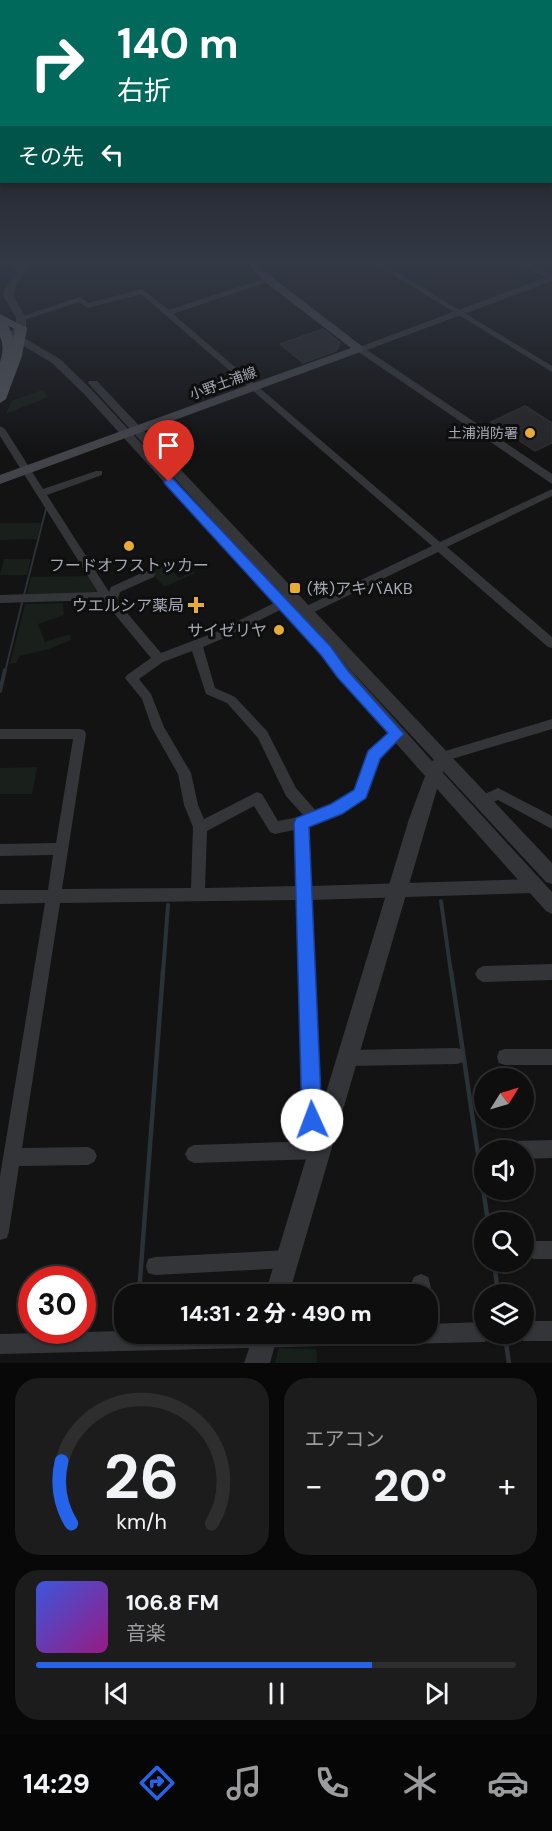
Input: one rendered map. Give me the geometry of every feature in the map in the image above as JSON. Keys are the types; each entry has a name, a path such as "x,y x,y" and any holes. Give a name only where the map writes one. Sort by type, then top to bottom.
{"main road":[{"path":"328,326 359,349"},
{"path":"0,367 12,329"},
{"path":"0,381 11,347 8,335 12,329"},
{"path":"0,399 12,329"},
{"name":"小野土浦線","path":"0,480 359,349"}],"street":[{"path":"181,326 552,644"},
{"path":"359,349 422,326"},
{"path":"481,326 552,370"},
{"path":"12,329 78,368 138,429 288,601"},
{"path":"12,329 69,372 125,434 442,757 552,876"},
{"path":"359,349 552,480"},
{"path":"0,429 109,599 159,659"},
{"path":"42,493 99,473"},
{"path":"300,614 552,492"},
{"path":"109,599 115,590 150,574"},
{"path":"0,599 109,599"},
{"path":"198,894 200,827 191,805 184,773 158,728 147,698 131,678 159,659 288,601"},
{"path":"300,614 397,734 552,905"},
{"path":"196,644 210,691 231,700 263,735 308,821 305,893 312,1120 322,1146"},
{"path":"280,1284 397,892 434,774 442,757 552,724"},
{"path":"0,734 80,734 0,1231"},
{"path":"200,827 218,820 237,806 257,798 274,828 308,821 344,805 360,794 373,755 397,734"},
{"path":"483,801 498,794 552,823"},
{"path":"0,850 63,849"},
{"path":"0,897 397,892 535,886"},
{"path":"483,974 552,972"},
{"path":"348,1058 458,1056"},
{"path":"505,1057 552,1057"},
{"path":"194,1154 322,1146"},
{"path":"534,1149 552,1149"},
{"path":"12,1157 88,1156"},
{"path":"155,1266 288,1259"},
{"path":"534,1331 552,1330"},
{"path":"438,1334 474,1332"},
{"path":"0,1344 114,1341"},
{"path":"257,1363 263,1344"}],"shaded area":[{"path":"42,390 48,397 6,414 11,401"},
{"path":"0,523 41,523 37,539 0,540"},
{"path":"4,559 31,559 27,575 0,575"},
{"path":"163,566 169,567 179,578 193,571 195,573 164,587 151,572"},
{"path":"89,576 100,591 98,594 27,595 31,577"},
{"path":"63,603 64,615 38,624 45,642 70,634 71,640 49,649 20,656 16,663 10,664 25,604"},
{"path":"37,767 32,794 0,794 0,768"},
{"path":"279,1348 316,1349 317,1363 275,1363"}],"building":[{"path":"323,329 340,343 336,351 303,363 280,344"},
{"name":"土浦消防署","path":"525,406 552,423 552,443 535,451 491,422"}],"waterway":[{"path":"24,595 46,509"},
{"path":"5,672 22,603"},
{"path":"0,691 5,670"},
{"path":"441,901 451,973"},
{"path":"163,973 168,905"},
{"path":"140,1284 163,971"},
{"path":"451,971 487,1212"},
{"path":"495,1272 497,1284"},
{"path":"506,1344 509,1363"}],"place":[{"name":"土浦消防署","path":"530,433"},
{"name":"フードオフストッカー","path":"129,546"},
{"name":"(株)アキバAKB","path":"295,588"},
{"name":"ウエルシア薬局","path":"196,605"},
{"name":"サイゼリヤ","path":"279,630"}],"route":[{"path":"169,482 326,651 343,675 397,734 373,755 360,794 336,809 301,823 312,1120"}]}
